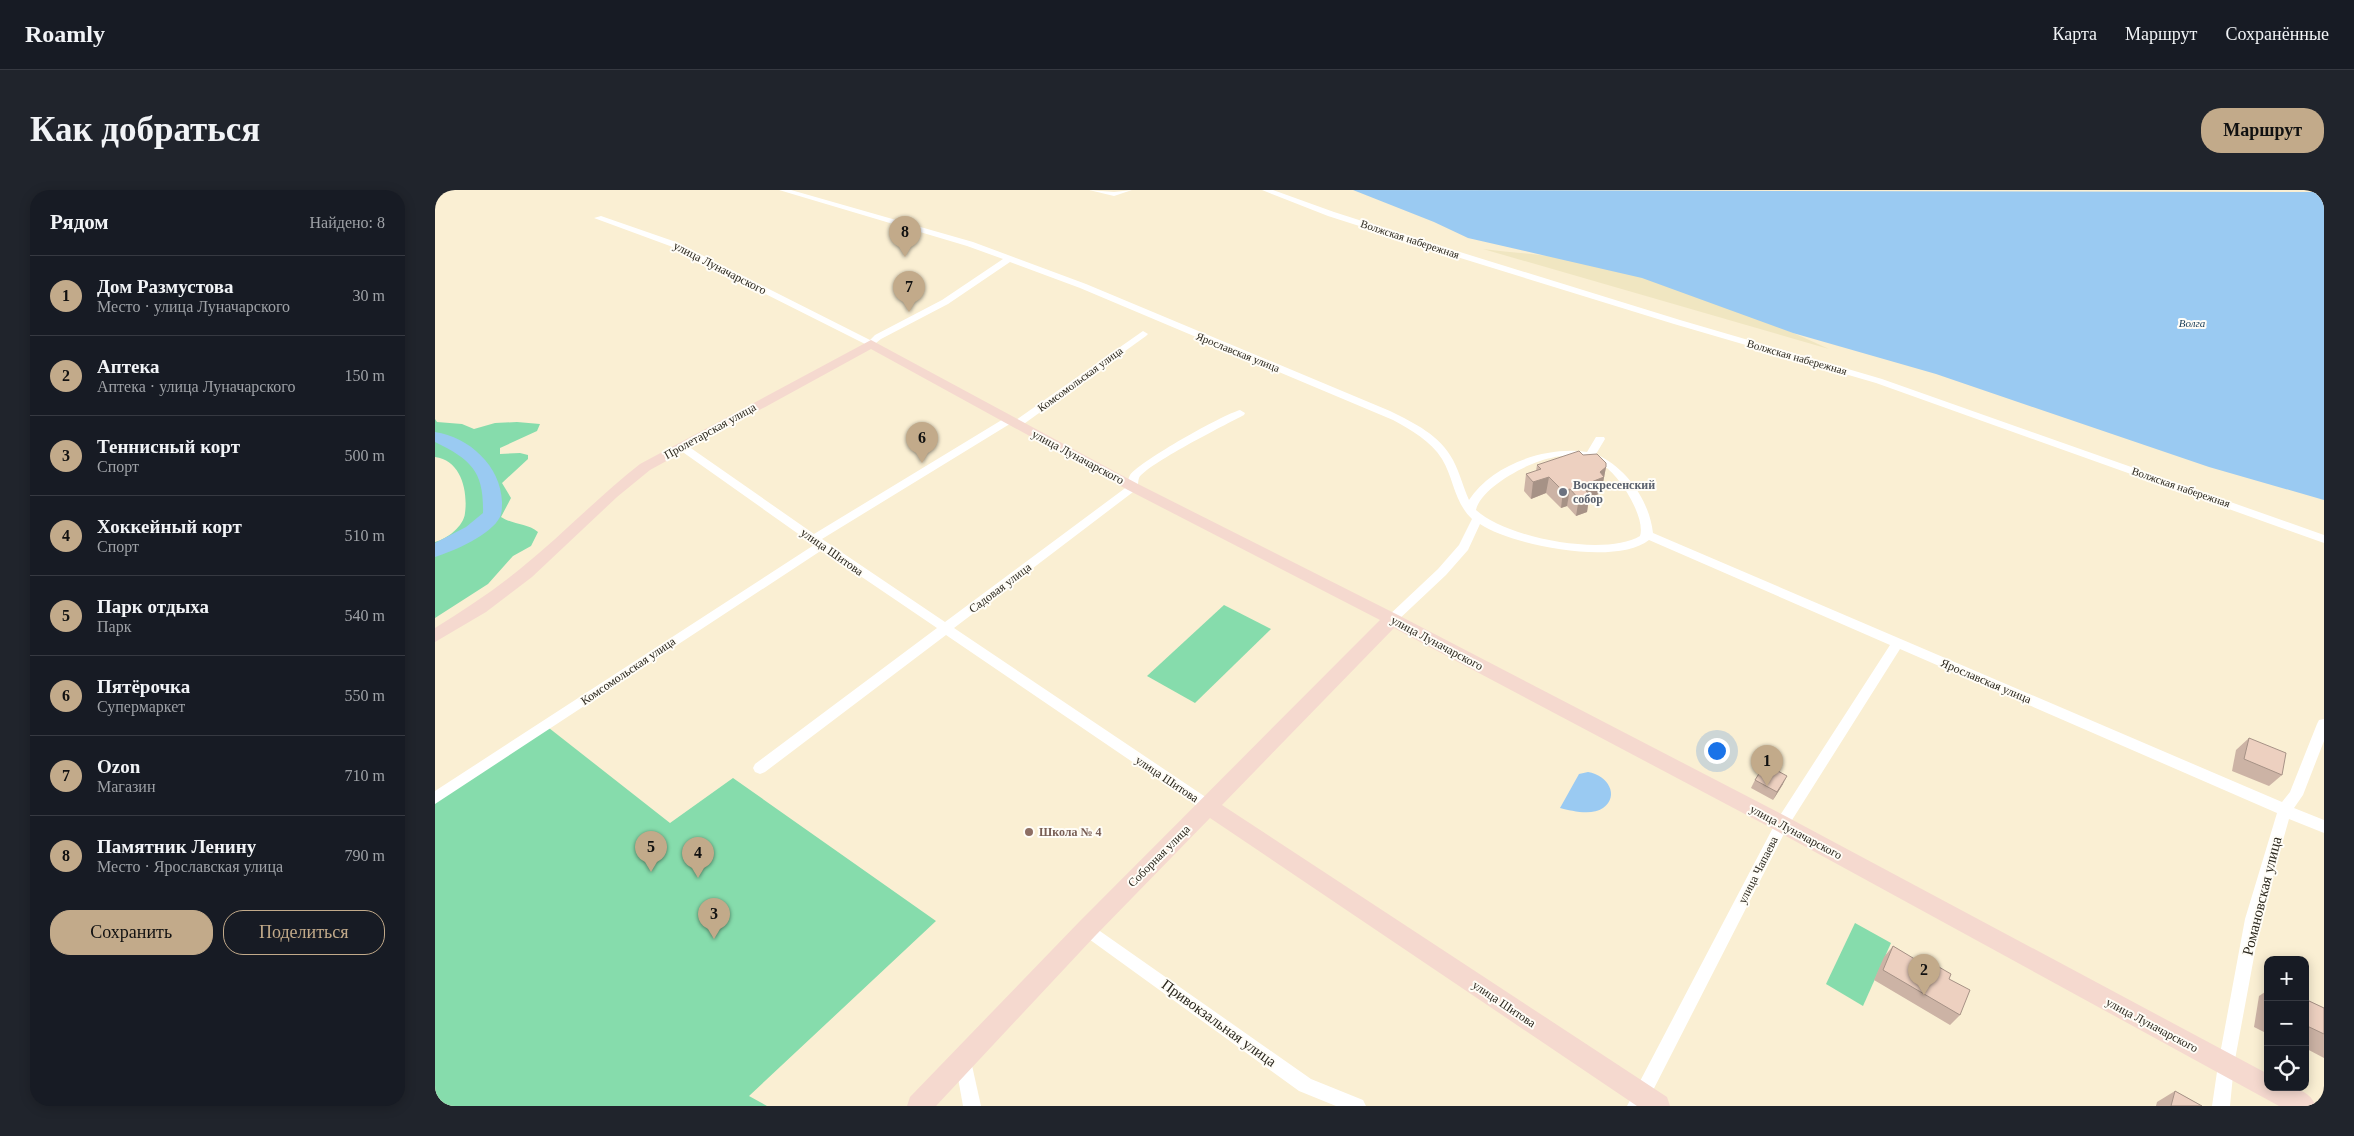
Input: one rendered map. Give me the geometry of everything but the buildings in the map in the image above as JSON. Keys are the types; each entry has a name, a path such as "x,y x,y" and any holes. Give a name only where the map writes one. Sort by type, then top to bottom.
{"street":[{"name":"Ярославская улица","path":"783,190 970,244 1083,286 1363,403 1414,427 1433,440 1449,460 1461,499 1474,514"},
{"path":"1093,190 1114,194 1128,190"},
{"name":"Волжская набережная","path":"1266,190 1331,214 1431,246 1677,322 1879,381 2324,539"},
{"name":"улица Луначарского","path":"598,218 673,244 871,344 1133,486 1393,619 1782,824 2264,1085"},
{"name":"Пролетарская улица","path":"435,636 480,608 511,585 612,494 645,467 871,344 878,337 945,302 1009,259"},
{"name":"Комсомольская улица","path":"435,798 818,542 918,477 1013,422 1143,334"},
{"name":"Садовая улица","path":"760,768 1133,486 1134,477 1148,466 1240,414"},
{"path":"1474,514 1496,528 1517,536 1567,547 1617,548 1642,540 1647,535 1642,512 1632,488 1614,465 1590,455 1600,439"},
{"name":"улица Шитова","path":"681,446 818,542 1645,1102"},
{"name":"Соборная улица","path":"919,1106 1087,929 1464,547 1474,514 1474,499 1498,478 1519,465 1554,454 1575,453 1590,455"},
{"name":"Ярославская улица","path":"1647,535 2324,827"},
{"name":"улица Чапаева","path":"1645,1102 1782,824 1898,643"},
{"name":"Романовская улица","path":"2221,1106 2226,1065 2253,919 2285,809 2296,796 2322,728"},
{"name":"Привокзальная улица","path":"1087,929 1305,1084 1357,1106"},
{"path":"963,1061 972,1106"},
{"name":"улица Луначарского","path":"2276,1091 2304,1106"}],"green space":[{"path":"435,419 437,422 462,424 474,429 495,423 540,424 537,431 500,448 500,454 520,453 528,455 528,459 502,483 511,498 501,517 538,532 531,546 513,556 488,584 435,618 435,542 450,535 462,523 466,504 464,486 457,470 444,459 435,457"},
{"path":"1224,605 1271,629 1195,703 1147,676"},
{"path":"549,728 670,823 733,778 936,921 749,1096 767,1106 435,1106 435,802"},
{"path":"1855,923 1891,943 1863,1006 1826,984"}],"sand":[{"path":"1483,249 1548,256 1620,271 1656,281 1727,306 1829,349"}],"water":[{"name":"Волга","path":"1353,190 2324,192 2324,500 2209,467 1936,374 1793,333 1642,278 1468,238 1434,222"},
{"path":"1588,772 1601,777 1606,782 1611,792 1611,798 1608,803 1603,808 1593,812 1560,808 1579,774"}],"waterway":[{"path":"435,437 441,438 466,453 482,466 491,485 492,498 492,515 486,521 466,536 435,550"}],"place":[{"name":"Памятник Ленину","path":"905,257"},
{"name":"Ozon","path":"909,312"},
{"name":"Пятёрочка","path":"922,463"},
{"name":"Воскресенский собор","path":"1563,492"},
{"name":"Дом Размустова","path":"1767,786"},
{"name":"Школа № 4","path":"1029,832"},
{"name":"Парк отдыха","path":"651,872"},
{"name":"Хоккейный корт","path":"698,878"},
{"name":"Теннисный корт","path":"714,939"},
{"name":"Аптека","path":"1924,995"}]}
